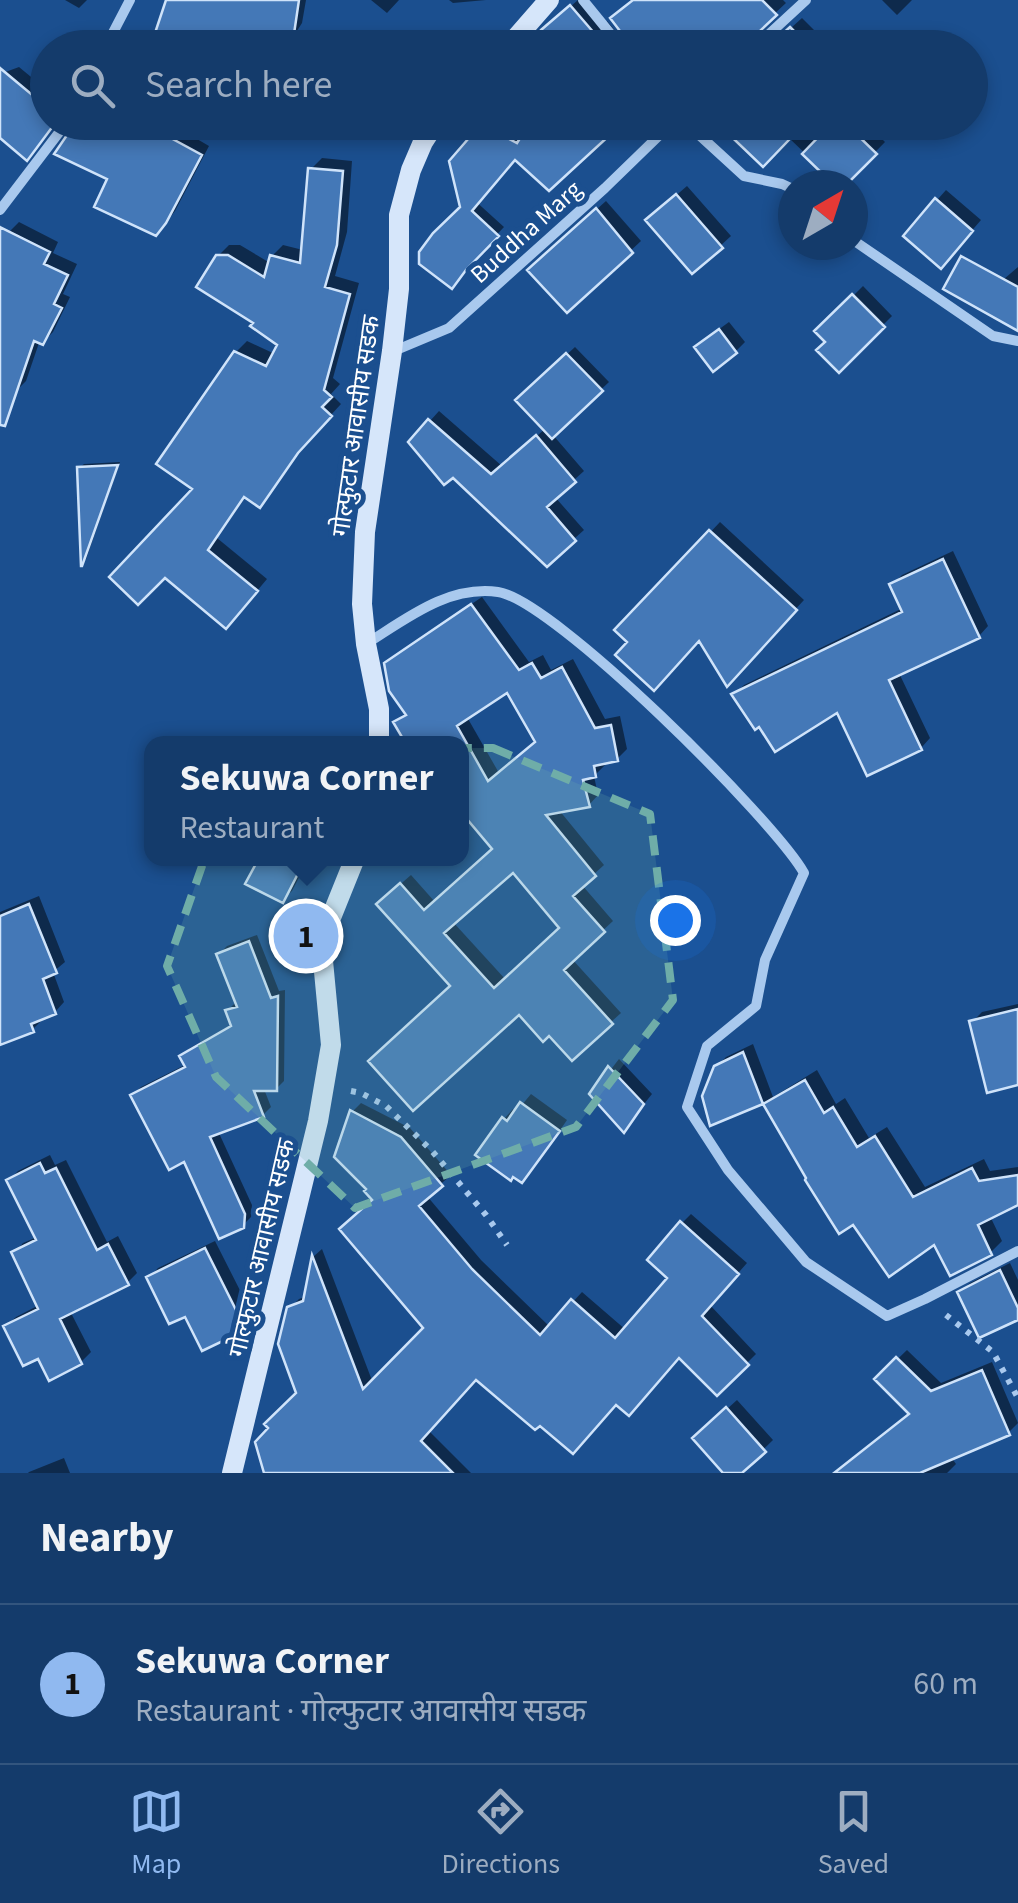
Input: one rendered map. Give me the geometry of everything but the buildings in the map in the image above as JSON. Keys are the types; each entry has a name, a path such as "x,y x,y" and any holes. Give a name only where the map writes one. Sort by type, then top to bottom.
{"main road":[{"path":"523,30 549,0"},
{"name":"गोल्फुटार आवासीय सडक","path":"379,736 379,708 362,604 365,532 399,289 399,215 410,170 424,140"},
{"name":"गोल्फुटार आवासीय सडक","path":"232,1473 325,1084 332,1046 323,961 328,925 351,866"}],"street":[{"path":"114,30 130,0"},
{"path":"583,0 607,30"},
{"path":"774,30 806,0"},
{"path":"0,210 52,140"},
{"name":"Buddha Marg","path":"392,352 450,328 654,140"},
{"path":"705,140 744,176 778,183"},
{"path":"868,250 993,336 1018,341"},
{"path":"366,644 432,602 478,591 502,592 525,603 568,632 668,723 794,856 804,873 766,960 756,1006 707,1046 687,1107 728,1170 806,1262 887,1316 1018,1251"}],"path":[{"path":"325,1084 361,1093 386,1106 432,1151 507,1246"},
{"path":"925,1299 993,1352 1018,1398"}],"highlighted area":[{"path":"493,748 650,814 673,1000 576,1127 355,1208 216,1077 167,966 243,749"}],"place":[{"name":"Sekuwa Corner","path":"306,936"}]}
